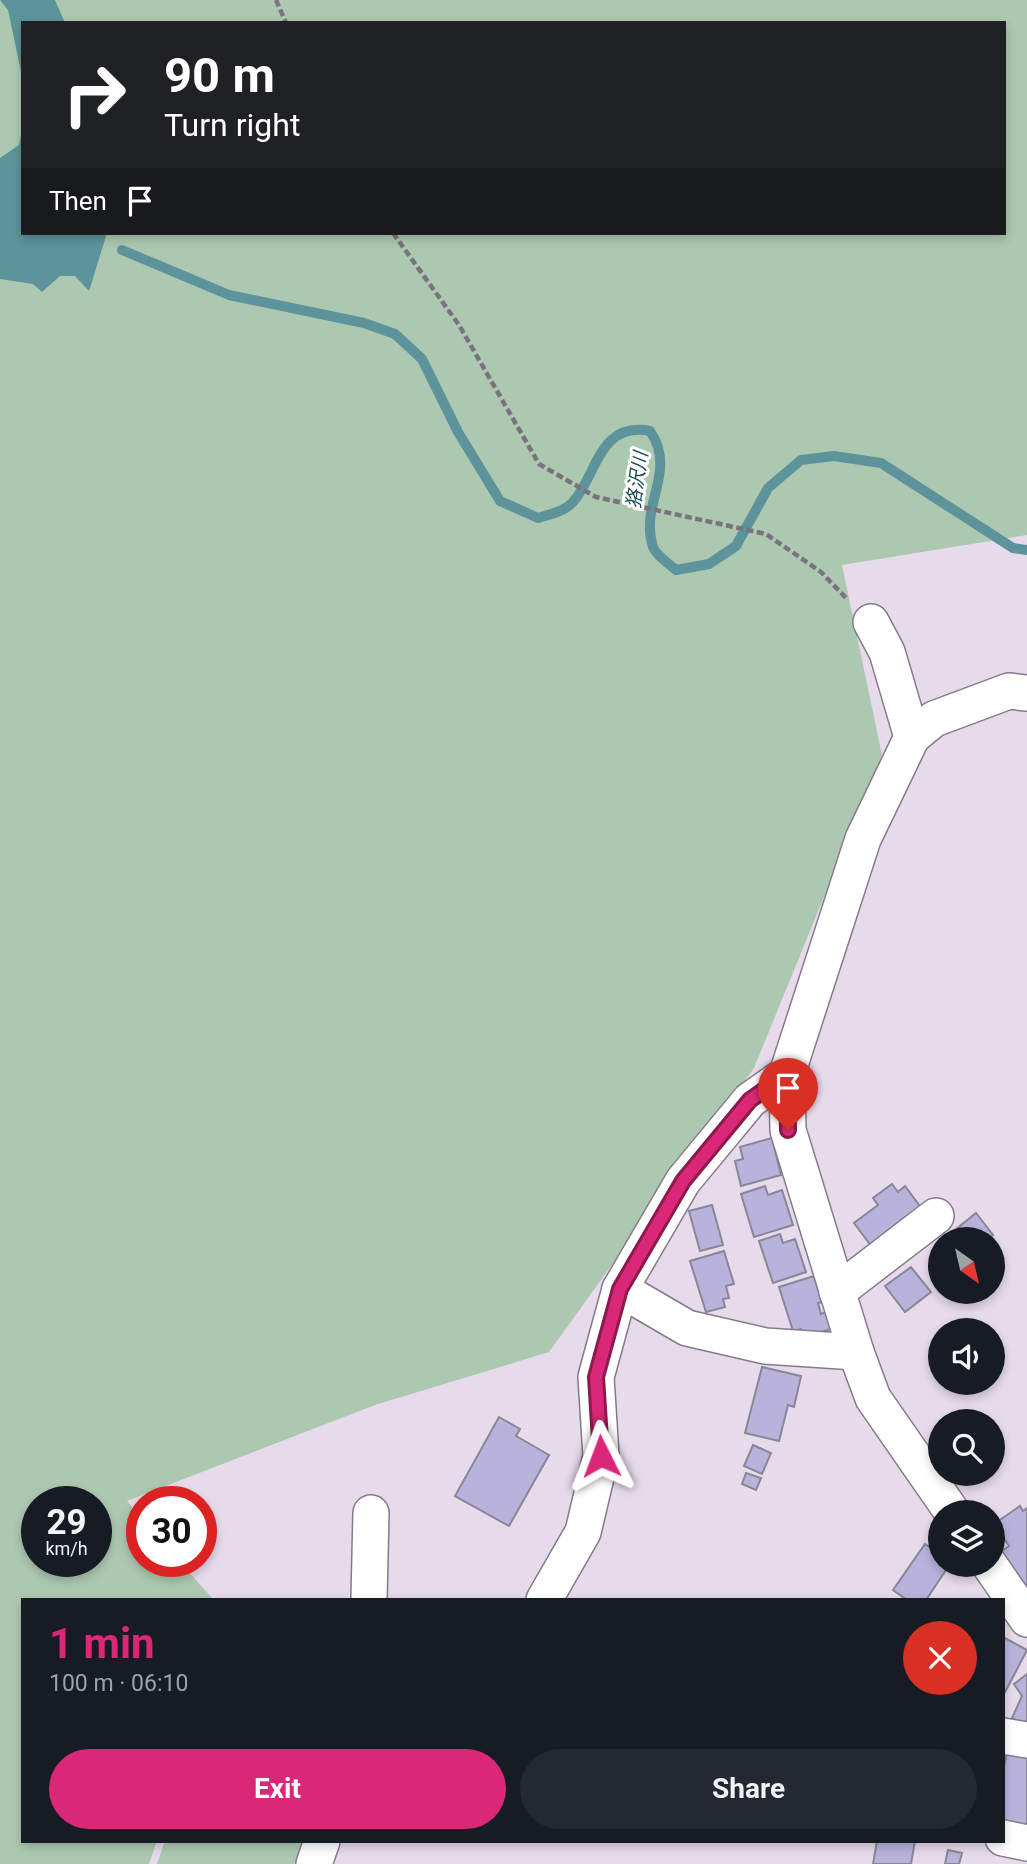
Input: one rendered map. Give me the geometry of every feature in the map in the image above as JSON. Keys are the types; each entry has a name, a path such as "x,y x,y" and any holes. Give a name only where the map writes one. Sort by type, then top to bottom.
{"street":[{"path":"871,622 887,652 912,737"},
{"path":"944,1500 873,1398 856,1352 788,1130 787,1074 863,839 912,737 934,719 1009,691 1027,693"},
{"path":"545,1598 583,1532 601,1456 596,1377 620,1289 683,1181 750,1100 787,1074"},
{"path":"837,1292 936,1216"},
{"path":"620,1289 687,1328 765,1346 856,1352"},
{"path":"369,1598 371,1513"},
{"path":"998,1577 1027,1619"},
{"path":"1005,1736 1027,1740"},
{"path":"1005,1838 1027,1843"},
{"path":"314,1864 322,1843"}],"path":[{"path":"276,0 285,21"},
{"path":"394,235 459,326 539,464 596,496 766,534 821,572 871,622"}],"green space":[{"path":"0,0 1027,0 1027,535 842,565 882,755 754,1068 549,1352 375,1405 166,1486 126,1486 126,1577 193,1577 212,1598 21,1598 21,1843 156,1843 149,1864 0,1864"},
{"path":"164,1843 307,1843 294,1864 157,1864"}],"water":[{"path":"0,0 55,0 64,21 21,21 21,72 8,10"},
{"path":"21,135 21,235 106,235 89,291 75,276 60,276 42,292 33,284 0,279 0,158 19,145"}],"building":[{"path":"772,1138 781,1175 741,1186 735,1161 743,1159 740,1147"},
{"path":"892,1184 898,1192 905,1186 922,1209 872,1247 854,1223 878,1205 873,1198"},
{"path":"765,1186 768,1195 782,1190 793,1225 754,1237 741,1194"},
{"path":"712,1205 723,1245 700,1251 689,1211"},
{"path":"976,1213 987,1227 959,1227"},
{"path":"780,1234 783,1243 795,1239 806,1272 773,1283 759,1241"},
{"path":"724,1251 734,1284 726,1286 729,1298 723,1299 725,1307 706,1312 690,1261"},
{"path":"911,1267 928,1288 928,1294 905,1312 885,1286"},
{"path":"814,1276 822,1302 818,1303 821,1314 826,1312 831,1329 804,1337 801,1329 793,1331 779,1287"},
{"path":"762,1367 801,1376 794,1407 788,1405 779,1441 745,1433"},
{"path":"499,1417 520,1429 516,1436 549,1455 509,1526 455,1496"},
{"path":"753,1445 771,1453 762,1474 744,1466"},
{"path":"746,1473 761,1478 756,1490 742,1484"},
{"path":"1020,1506 1023,1511 1027,1508 1027,1587 1023,1590 1005,1562 1005,1549 1009,1546 1005,1540 1005,1516"},
{"path":"925,1544 928,1546 928,1577 941,1577 927,1598 904,1598 893,1590"},
{"path":"1005,1638 1027,1650 1005,1692"},
{"path":"1027,1674 1027,1725 1012,1718 1022,1696 1014,1684"},
{"path":"1008,1748 1027,1752 1027,1825 1005,1820 1005,1762"},
{"path":"877,1843 915,1843 911,1864 873,1864"},
{"path":"948,1850 962,1853 959,1864 945,1864"}],"waterway":[{"name":"狢沢川","path":"122,250 229,295 364,323 395,334 422,359 458,432 500,501 538,518 561,510 573,502 601,453 620,434 633,430 650,431 658,446 660,460 650,531 653,547 676,570 709,564 736,546 768,488 801,460 834,456 881,463 1013,548 1027,550"}],"route":[{"path":"601,1456 596,1377 620,1289 683,1181 750,1100 787,1074 788,1130"}]}
